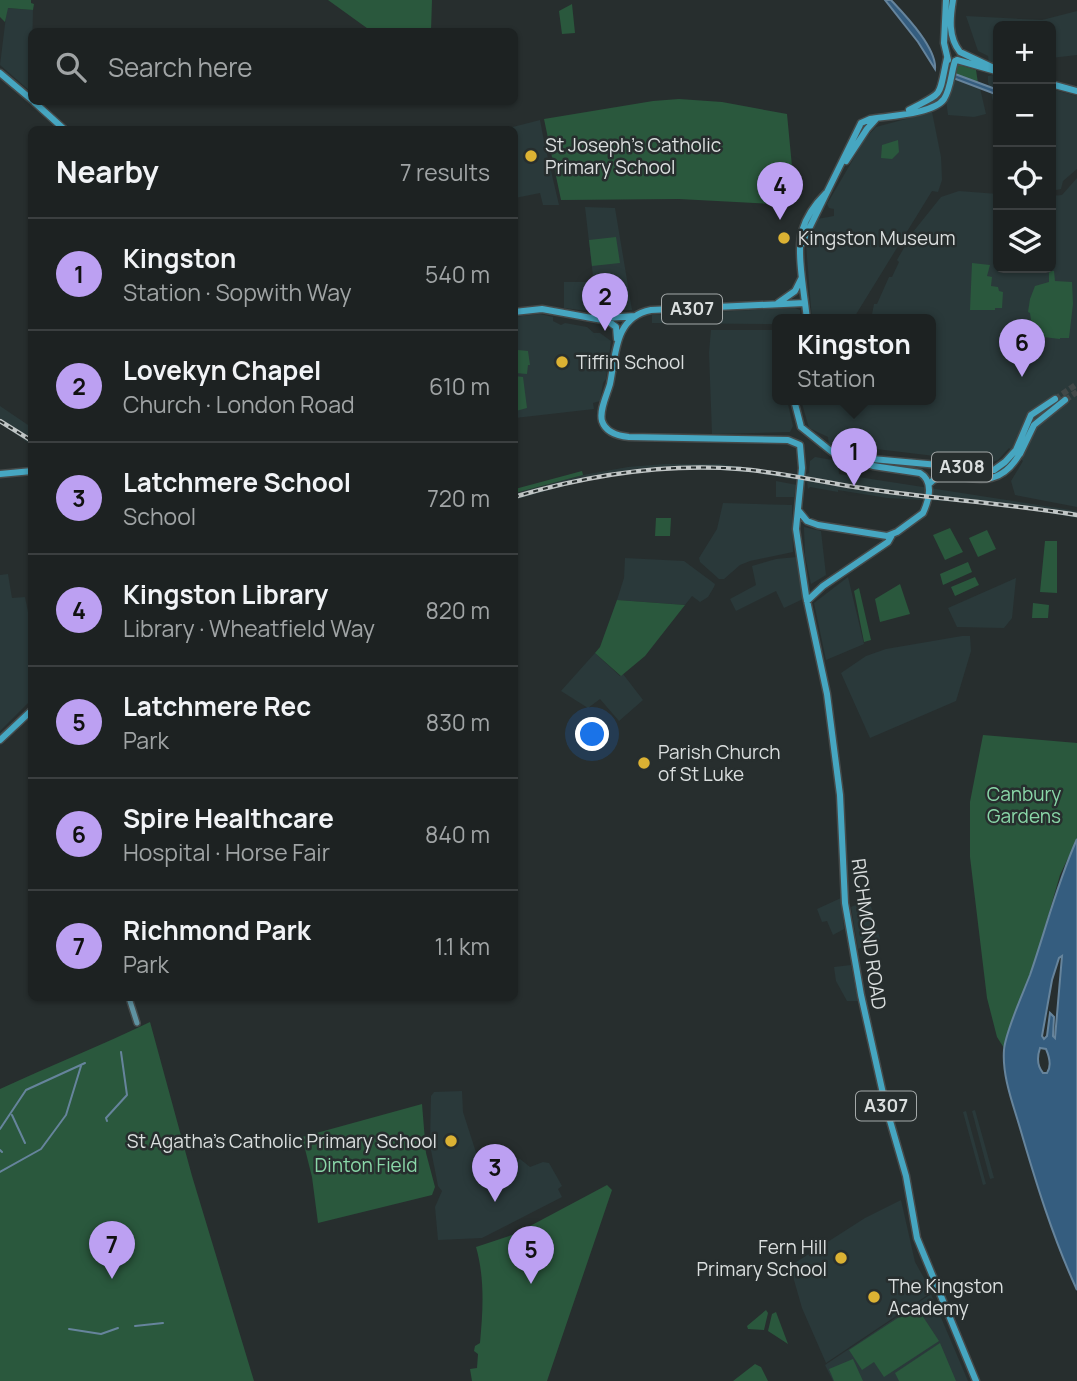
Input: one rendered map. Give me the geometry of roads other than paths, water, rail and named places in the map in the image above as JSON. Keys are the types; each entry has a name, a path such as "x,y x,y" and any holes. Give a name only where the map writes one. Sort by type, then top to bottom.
{"main road":[{"path":"903,113 936,97 940,90 946,54 946,0"},
{"path":"807,314 802,274 803,227 829,189 861,123 928,109 941,102 946,94 958,50 951,28 953,0"},
{"path":"946,54 951,47 993,68"},
{"path":"946,54 956,60 993,70"},
{"path":"0,73 28,97"},
{"path":"1056,85 1077,91"},
{"path":"37,105 61,126"},
{"path":"773,304 786,299 795,291 802,274"},
{"name":"A307","path":"617,341 624,327 635,316 651,310 806,303"},
{"path":"518,312 542,309 600,319 614,324 617,341"},
{"path":"600,319 635,316"},
{"name":"RICHMOND ROAD","path":"617,341 602,411 602,421 616,434 629,437 793,440 799,443 802,451 796,529 807,601 827,694 840,795 845,903 868,1032 906,1176 918,1238 976,1381"},
{"name":"A308","path":"929,484 933,479 945,476 984,480 995,478 1007,471 1032,427 1055,399"},
{"name":"A308","path":"846,457 994,470 1017,453 1031,415 1065,400"},
{"path":"795,405 797,420 805,432 832,452 873,466 920,472 926,476 929,484 923,513 892,535 888,542 823,586 807,601"},
{"path":"0,474 28,471"},
{"path":"797,508 807,521 818,526 874,536 892,535"},
{"path":"805,588 823,586"},
{"path":"0,740 28,714"},
{"path":"130,1001 137,1023"}],"water":[{"path":"885,0 891,0 919,32 931,51 935,69 918,42"},
{"path":"955,74 993,88 993,93 953,78"},
{"path":"1077,839 1077,1290 1039,1190 1009,1090 1004,1060 1007,1034","holes":["1062,956 1055,1038 1054,1017 1050,1013 1047,1036 1044,1039 1042,1036 1052,980","1040,1048 1046,1049 1048,1055 1050,1064 1047,1073 1043,1073 1039,1064"]}],"waterway":[{"path":"107,1121 106,1118 127,1095 121,1052"},
{"path":"0,1129 26,1090 85,1063"},
{"path":"0,1172 41,1149 66,1115 81,1066"},
{"path":"12,1115 25,1143"},
{"path":"135,1326 163,1323"},
{"path":"69,1329 101,1334 118,1328"}],"tunnel":[{"path":"1055,399 1077,384"},
{"path":"1065,400 1077,392"}],"railway":[{"path":"0,421 28,438"},
{"path":"518,496 570,482 626,472 711,468 758,471 882,491 1077,515"}],"place":[{"name":"St Joseph's Catholic Primary School","path":"531,156"},
{"name":"Kingston Library","path":"780,220"},
{"name":"Kingston Museum","path":"784,238"},
{"name":"Lovekyn Chapel","path":"605,331"},
{"name":"Tiffin School","path":"562,362"},
{"name":"Spire Healthcare","path":"1022,377"},
{"name":"Kingston","path":"854,486"},
{"name":"Parish Church of St Luke","path":"644,763"},
{"name":"St Agatha's Catholic Primary School","path":"451,1141"},
{"name":"Latchmere School","path":"495,1202"},
{"name":"Fern Hill Primary School","path":"841,1258"},
{"name":"Richmond Park","path":"112,1279"},
{"name":"Latchmere Rec","path":"531,1284"},
{"name":"The Kingston Academy","path":"874,1297"}],"park label":[{"name":"Canbury Gardens","path":"1024,805"},
{"name":"Dinton Field","path":"366,1165"}]}
